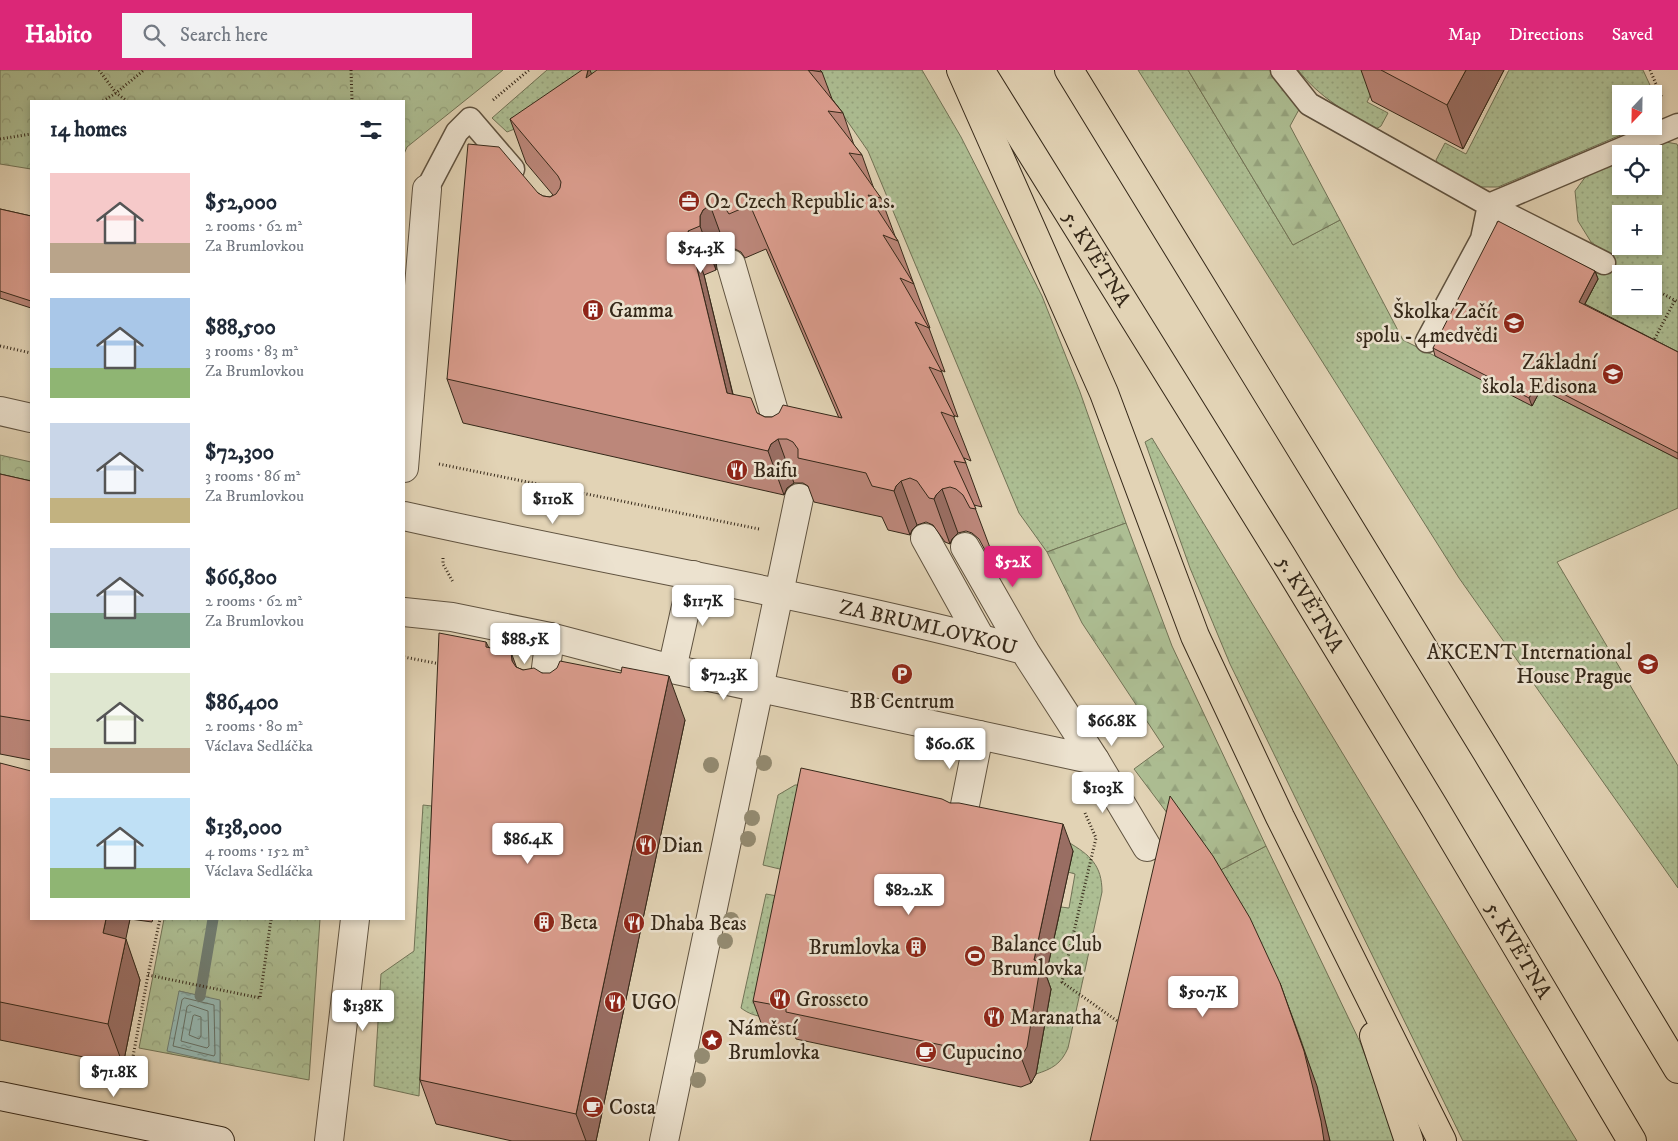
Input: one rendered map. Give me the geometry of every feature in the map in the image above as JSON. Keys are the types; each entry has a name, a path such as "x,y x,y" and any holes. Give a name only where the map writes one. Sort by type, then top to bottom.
{"highway":[{"path":"962,70 1104,393 1194,636 1280,817 1442,1141"},
{"name":"5. KVĚTNA","path":"980,70 1292,572 1632,1141"},
{"path":"1069,70 1488,754 1678,1069"},
{"path":"1339,935 1409,1141"}],"street":[{"path":"405,456 427,189"},
{"path":"731,264 784,446"},
{"path":"0,412 30,418"},
{"path":"664,1141 798,498"},
{"name":"ZA BRUMLOVKOU","path":"405,516 779,593 981,638 1024,650 1095,760 1147,847"},
{"path":"925,538 981,638"},
{"path":"965,547 1024,650"},
{"path":"672,669 693,575"},
{"path":"405,612 452,617 560,639 672,669 1095,760"},
{"path":"551,700 560,639"},
{"path":"963,815 979,735"},
{"path":"329,1141 355,920"},
{"path":"0,1096 220,1141"}],"lane":[{"path":"1282,70 1309,104 1489,204 1604,264"},
{"path":"427,189 457,132 470,119 526,184"},
{"path":"1489,204 1678,125"},
{"path":"1427,340 1482,239 1489,204"}],"path":[{"path":"99,70 116,93 126,100"},
{"path":"105,100 144,70"},
{"path":"351,70 352,100"},
{"path":"470,119 529,70"},
{"path":"0,138 30,134"},
{"path":"1652,345 1676,301 1662,293"},
{"path":"0,346 30,353"},
{"path":"437,464 791,535"},
{"path":"1082,809 1096,838 1062,982 1122,1024"},
{"path":"130,1073 160,920"},
{"path":"148,975 260,998 271,920"}],"green space":[{"path":"0,70 503,70 407,147 405,152 405,100 30,100 30,169 0,164"},
{"path":"547,70 657,70 608,92 507,132 492,118"},
{"path":"812,70 922,70 961,137 1042,296 1080,392 1126,523 1047,552 1019,513 868,151"},
{"path":"1138,70 1188,70 1293,245 1340,220 1403,340 1435,356 1541,389 1678,459 1678,508 1557,562 1678,766 1678,888 1459,578"},
{"path":"1188,70 1272,70 1302,104 1290,126 1340,220 1293,245"},
{"path":"1298,70 1383,70 1367,102 1388,113 1381,126 1376,129 1334,104 1306,80"},
{"path":"1509,70 1643,70 1650,85 1612,85 1612,135 1621,135 1498,187 1481,187 1439,165 1436,160 1445,143 1466,154"},
{"path":"1660,141 1677,144 1678,358 1582,309 1598,279 1593,276 1611,257 1591,242 1578,221 1575,191 1589,172 1612,160 1612,195 1662,195 1662,145 1650,145"},
{"path":"1152,438 1577,1141 1463,1141 1230,664 1190,568 1145,442"},
{"path":"0,455 30,462 30,515 0,509"},
{"path":"1126,523 1172,646 1266,846 1213,874 1134,769 1164,747 1082,623 1047,552"},
{"path":"795,785 909,807 907,816 811,795 807,817 799,815 792,847 800,849 783,933 775,932 768,958 777,961 765,1017 762,1017 741,1008 766,894 783,897 788,871 763,865 778,795"},
{"path":"423,805 432,806 419,1096 374,1086 381,974 414,951"},
{"path":"1068,842 1083,851 1093,862 1100,875 1102,892 1068,1048 1055,1065 1036,1074 1051,989 1043,987 1061,907 1069,908 1075,874 1068,872 1073,851"},
{"path":"1266,846 1360,1042 1397,1141 1330,1141 1310,1068 1294,1020 1274,974 1213,874"},
{"path":"164,920 320,920 309,1080 139,1048","holes":["179,991 220,1001 220,1063"]}],"water":[{"path":"179,991 220,1000 220,1063 167,1051"}],"building":[{"name":"Gamma","path":"582,70 588,70 586,78 597,70 808,70 843,113 828,111 862,155 849,153 881,198 868,195 898,241 883,235 914,284 900,278 929,328 915,322 942,372 929,367 955,417 941,412 966,463 954,461 976,509 970,508 963,495 950,487 942,489 934,499 929,498 917,481 910,478 901,481 894,491 872,486 866,473 798,458 798,449 793,442 787,439 778,439 771,444 768,451 447,379 468,144 499,147 538,193 543,196 550,197 556,194 560,188 561,182 558,176 510,119","holes":["710,205 719,205 725,208 729,214 750,205 842,418 783,405 779,413 772,417 765,417 757,413 751,398 727,393 688,231 700,226 700,216 703,210"]},
{"path":"1381,70 1466,70 1447,105"},
{"path":"0,209 30,216 30,301 0,291"},
{"path":"1498,221 1595,271 1579,302 1678,352 1678,453 1538,381 1529,398 1433,348"},
{"path":"0,474 30,481 30,721 0,716"},
{"name":"Beta","path":"439,633 486,642 486,647 511,652 512,661 516,667 523,670 534,668 542,673 550,673 557,668 560,661 621,673 622,667 669,676 576,1114 420,1080"},
{"path":"0,763 30,771 30,920 106,920 103,933 126,939 108,1024 0,1002"},
{"name":"Brumlovka","path":"801,768 942,799 950,803 959,803 1063,824 1034,960 1041,962 1027,1047 1021,1057 1012,1060 786,1012 786,1007 753,1001"},
{"path":"1170,796 1213,856 1250,918 1280,983 1304,1051 1324,1141 1090,1141"}],"waterway":[{"path":"200,996 213,920"}],"place":[{"name":"O2 Czech Republic a.s.","path":"689,201"},
{"name":"Gamma","path":"593,310"},
{"name":"Školka Začít spolu - 4medvědi","path":"1514,323"},
{"name":"Základní škola Edisona","path":"1613,374"},
{"name":"Baifu","path":"737,470"},
{"name":"AKCENT International House Prague","path":"1648,664"},
{"name":"BB Centrum","path":"902,674"},
{"name":"Dian","path":"646,845"},
{"name":"Beta","path":"544,922"},
{"name":"Dhaba Beas","path":"634,923"},
{"name":"Brumlovka","path":"916,947"},
{"name":"Balance Club Brumlovka","path":"975,956"},
{"name":"Grosseto","path":"780,999"},
{"name":"UGO","path":"615,1002"},
{"name":"Maranatha","path":"994,1017"},
{"name":"Náměstí Brumlovka","path":"712,1040"},
{"name":"Cupucino","path":"926,1052"},
{"name":"Costa","path":"593,1107"}]}
